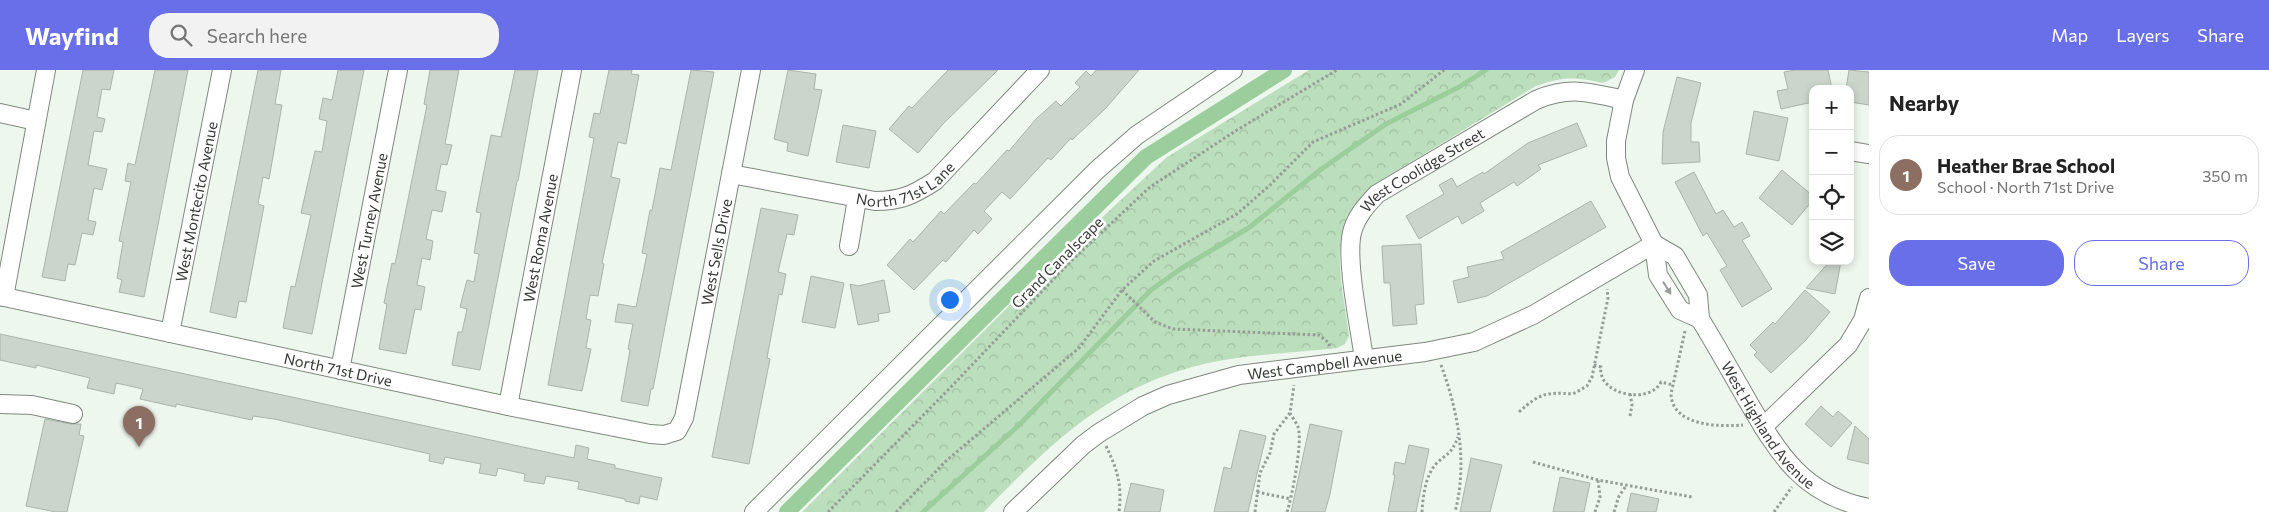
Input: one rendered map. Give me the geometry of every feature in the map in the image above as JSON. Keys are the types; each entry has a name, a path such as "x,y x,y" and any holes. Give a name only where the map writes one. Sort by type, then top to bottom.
{"street":[{"path":"2,297 46,70"},
{"name":"West Montecito Avenue","path":"170,333 222,70"},
{"name":"West Turney Avenue","path":"340,370 398,70"},
{"name":"West Roma Avenue","path":"508,406 572,70"},
{"name":"West Sells Drive","path":"676,432 684,418 751,70"},
{"name":"North 71st Lane","path":"730,174 875,201 896,200 914,194 935,181 1040,70"},
{"path":"754,512 1097,170 1137,135 1233,70"},
{"path":"1634,70 1624,100 1616,141 1618,167 1628,195 1654,244 1658,275 1680,310 1700,319"},
{"name":"West Coolidge Street","path":"1364,359 1351,248 1353,230 1362,210 1377,194 1551,93 1568,90 1584,91 1624,100"},
{"path":"0,113 36,121"},
{"path":"1854,152 1869,154"},
{"path":"849,246 858,199"},
{"name":"West Highland Avenue","path":"1654,244 1676,256 1698,295 1700,319 1782,456 1811,484 1864,507"},
{"name":"West Campbell Avenue","path":"1013,512 1083,445 1143,406 1168,395 1239,375 1425,352 1474,342 1533,315 1654,244"},
{"name":"North 71st Drive","path":"2,297 508,406 650,434 664,435 676,432"},
{"path":"1763,427 1848,345 1863,320 1869,298"},
{"path":"0,404 32,405 73,414"}],"path":[{"name":"Grand Canalscape","path":"828,512 950,389 1070,262 1150,187 1237,130 1337,70"},
{"path":"896,512 946,461 1079,348 1122,290 1154,261 1237,214 1269,186 1313,142 1401,104 1444,70"},
{"path":"1519,412 1538,396 1558,392 1573,394 1580,392 1589,381 1608,298 1607,288"},
{"path":"1122,290 1156,322 1173,329 1318,335 1329,343 1333,362"},
{"path":"1685,330 1673,385 1671,402 1674,408 1688,418 1712,425 1743,425"},
{"path":"1440,365 1452,397 1458,437 1461,477 1455,512"},
{"path":"1594,365 1601,367 1602,381 1616,390 1644,395 1658,389 1661,382 1673,385"},
{"path":"1255,512 1260,473 1270,453 1274,434 1290,413 1294,385"},
{"path":"1630,393 1632,405 1630,416"},
{"path":"1287,512 1292,499 1299,439 1298,427 1290,413"},
{"path":"1422,512 1424,490 1429,476 1436,464 1453,450 1458,437"},
{"path":"1106,445 1116,465 1121,484 1119,512"},
{"path":"1533,462 1598,480 1692,497"},
{"path":"1595,512 1600,497 1598,480"},
{"path":"1614,512 1619,496 1626,486"},
{"path":"1774,512 1778,510 1792,487"},
{"path":"1257,492 1292,499"}],"green space":[{"path":"1309,70 1619,70 1615,77 1603,83 1570,78 1554,80 1536,86 1375,184 1359,200 1348,218 1342,235 1340,254 1340,273 1349,336 1345,344 1337,348 1224,360 1186,369 1151,381 1091,415 1064,436 1037,459 984,512 802,512 1039,276 1167,157"}],"building":[{"path":"83,70 114,70 110,90 102,89 97,117 105,119 102,132 94,131 88,165 107,169 102,190 94,188 88,220 96,222 93,235 82,233 75,265 68,264 65,281 42,277"},
{"path":"155,70 188,70 144,297 119,292 122,280 117,278 123,242 119,241 131,182 125,181 128,163 135,165"},
{"path":"258,70 281,70 275,104 282,105 269,179 263,177 258,204 264,206 246,302 239,301 236,318 210,312"},
{"path":"338,70 364,70 312,334 283,328 291,286 295,287 311,215 301,213 315,151 322,152 327,121 319,119 323,98 332,100"},
{"path":"430,70 459,70 445,144 452,145 447,165 441,164 436,190 446,192 442,212 432,210 426,239 433,241 430,260 422,258 417,285 425,287 421,310 415,309 406,354 379,349 387,304 384,303 392,263 395,264 427,105 424,104"},
{"path":"515,70 538,70 480,370 452,365 458,332 462,332 467,309 460,307 467,280 474,282 479,254 474,253 481,213 476,212 491,135 501,137"},
{"path":"609,70 632,70 631,74 639,75 626,144 618,142 611,177 620,179 602,263 604,264 598,296 590,295 586,319 591,320 586,348 591,349 582,391 548,385 594,138 589,137 594,113 600,114"},
{"path":"691,70 714,72 653,389 651,389 648,406 621,401 633,324 615,322 618,304 636,307 647,254 642,253 650,210 652,210 660,168 671,170"},
{"path":"788,70 816,74 814,89 822,90 808,156 787,151 788,143 774,139"},
{"path":"948,70 998,70 943,124 918,153 889,129 909,106 912,108"},
{"path":"1096,70 1139,70 1105,109 1072,140 1071,138 1051,160 1048,158 1010,199 1002,192 984,211 992,219 978,234 974,230 946,262 943,260 914,290 887,265 910,239 913,242 941,211 944,214 974,183 976,184 1007,150 1009,151 1036,119 1056,101 1061,106 1080,87 1075,83 1086,71 1091,76"},
{"path":"1828,70 1831,85 1809,85 1809,103 1781,109 1777,91 1788,89 1784,72"},
{"path":"1849,70 1869,72 1869,105 1854,103 1854,85 1847,85"},
{"path":"1677,77 1701,83 1691,123 1691,142 1699,142 1700,162 1662,164 1663,132"},
{"path":"1754,111 1788,118 1779,161 1746,154"},
{"path":"1577,123 1587,146 1538,165 1541,169 1517,186 1514,182 1480,203 1484,211 1462,224 1458,216 1419,239 1406,216 1444,194 1439,185 1452,178 1457,187 1483,172 1484,174 1528,143"},
{"path":"843,125 876,131 869,168 836,162"},
{"path":"1782,170 1809,193 1809,205 1792,225 1759,198"},
{"path":"1694,172 1716,214 1723,210 1734,227 1742,222 1750,236 1742,240 1772,289 1742,307 1720,270 1727,266 1707,233 1703,236 1675,182"},
{"path":"1591,201 1606,227 1487,296 1458,303 1453,281 1469,277 1467,267 1504,259 1501,252"},
{"path":"761,208 798,215 794,235 787,234 778,272 786,274 782,295 779,294 767,358 770,359 749,464 712,457"},
{"path":"1421,244 1424,304 1415,305 1417,324 1393,326 1390,283 1384,283 1382,246"},
{"path":"1826,265 1840,265 1835,294 1806,288"},
{"path":"811,276 844,283 835,328 802,322"},
{"path":"884,280 890,312 878,314 879,321 858,325 850,284 858,286"},
{"path":"1805,290 1830,312 1805,341 1771,373 1754,355 1757,352 1750,345 1773,322 1775,324"},
{"path":"0,334 574,458 576,445 589,448 587,459 615,465 615,468 662,478 657,500 640,496 639,504 625,501 625,499 578,489 579,482 546,476 544,484 524,481 525,474 498,468 496,476 479,473 481,464 445,457 443,464 429,461 430,454 274,419 253,416 252,420 176,404 176,407 140,399 143,389 116,383 114,394 87,388 90,378 36,365 36,368 0,360"},
{"path":"1821,406 1833,417 1838,411 1852,423 1831,447 1805,424"},
{"path":"45,419 81,424 79,435 84,436 67,512 56,512 26,506"},
{"path":"1310,424 1342,431 1330,494 1325,512 1291,512"},
{"path":"1855,426 1869,439 1869,464 1847,459"},
{"path":"1240,430 1266,436 1248,512 1214,512 1224,467 1231,469"},
{"path":"1409,445 1429,449 1416,512 1388,512 1395,475 1393,475 1395,462 1405,464"},
{"path":"1471,458 1502,465 1490,512 1460,512"},
{"path":"1560,477 1590,483 1584,512 1553,512"},
{"path":"1131,483 1164,490 1160,512 1124,512"},
{"path":"1631,493 1659,499 1656,512 1627,512"}],"waterway":[{"path":"787,512 1146,157 1284,70"},
{"path":"923,512 1018,426 1151,290 1182,268 1250,227 1320,170 1386,124 1459,87 1486,70"}],"place":[{"name":"Heather Brae School","path":"139,447"}]}
